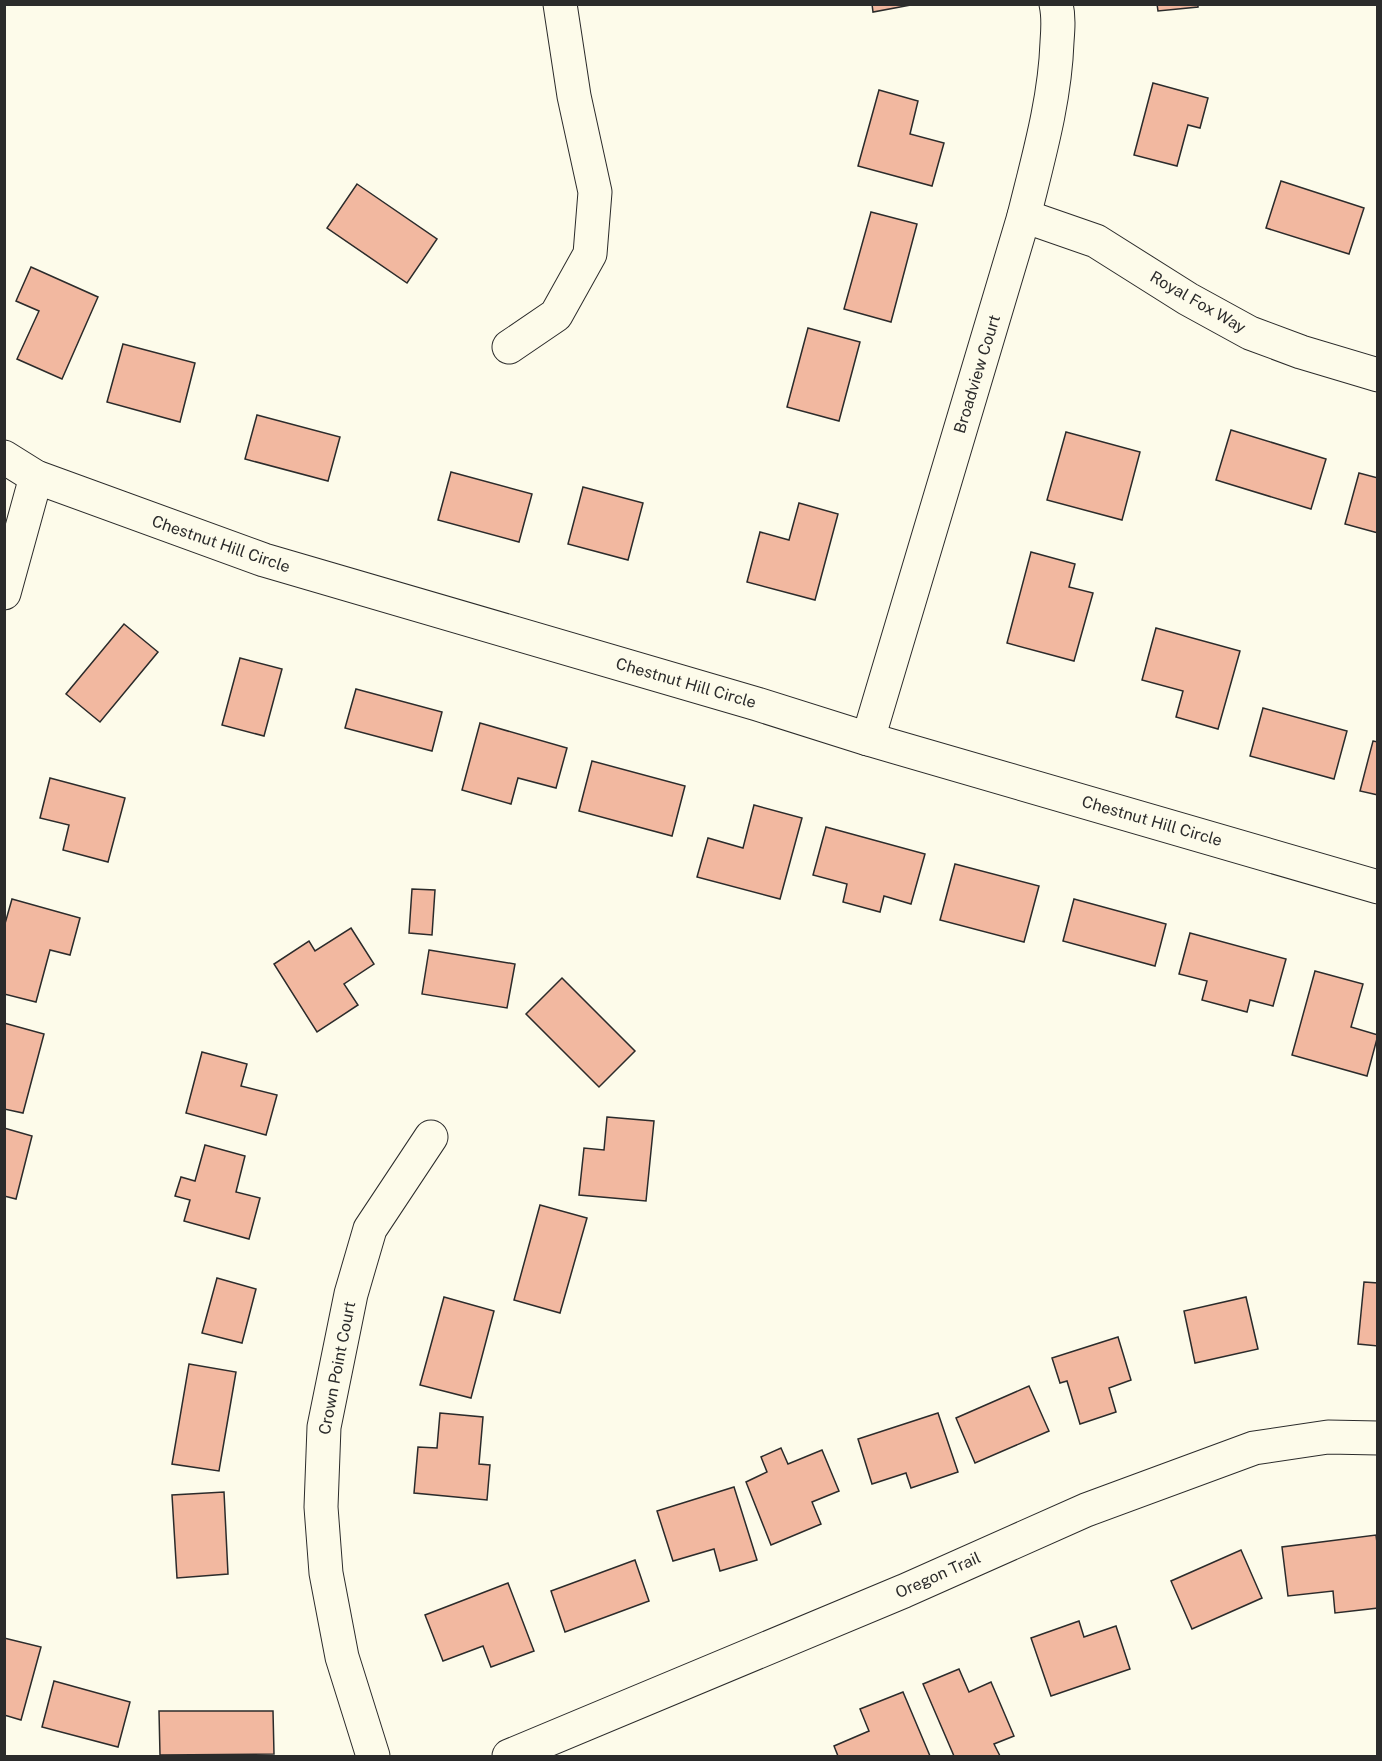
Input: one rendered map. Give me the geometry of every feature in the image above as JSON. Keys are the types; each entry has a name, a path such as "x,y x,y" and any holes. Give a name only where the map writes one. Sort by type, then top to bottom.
{"street":[{"path":"508,347 556,315 590,254 595,192 574,96 560,4"},
{"name":"Broadview Court","path":"868,739 1024,216 1045,129 1056,63 1058,14 1056,4"},
{"name":"Royal Fox Way","path":"1024,216 1096,241 1188,300 1250,333 1300,352 1377,375"},
{"name":"Chestnut Hill Circle","path":"4,457 36,477 264,560 1377,887"},
{"path":"4,592 36,477"},
{"name":"Crown Point Court","path":"373,1756 342,1657 326,1572 321,1507 324,1427 351,1294 370,1229 431,1137"},
{"name":"Oregon Trail","path":"509,1756 904,1591 1119,1497 1254,1448 1328,1437 1377,1438"}],"building":[{"path":"872,4 916,4 873,12"},
{"path":"1157,4 1198,4 1198,7 1158,11"},
{"path":"1153,83 1208,98 1200,128 1188,125 1177,166 1134,155"},
{"path":"879,90 918,101 910,134 944,143 932,186 858,166"},
{"path":"1281,181 1364,208 1349,254 1266,228"},
{"path":"357,184 437,239 407,283 327,228"},
{"path":"871,212 917,224 891,322 844,309"},
{"path":"31,267 98,297 62,379 17,359 39,311 16,301"},
{"path":"808,328 860,342 839,421 787,407"},
{"path":"123,344 195,363 180,422 107,402"},
{"path":"257,415 340,437 328,481 245,459"},
{"path":"1231,430 1326,459 1311,509 1216,480"},
{"path":"1066,432 1140,452 1122,520 1047,500"},
{"path":"451,472 532,494 519,542 438,520"},
{"path":"1359,473 1378,478 1378,533 1345,524"},
{"path":"583,487 643,503 628,560 568,544"},
{"path":"799,503 838,514 815,600 747,582 760,532 789,540"},
{"path":"1031,552 1075,564 1069,587 1093,593 1074,661 1007,643"},
{"path":"124,624 158,652 100,722 66,694"},
{"path":"1156,628 1240,651 1218,729 1176,717 1183,691 1142,680"},
{"path":"240,658 282,669 264,736 222,725"},
{"path":"356,689 442,712 432,751 345,728"},
{"path":"1263,708 1347,731 1334,779 1250,756"},
{"path":"480,723 567,748 556,788 518,778 511,804 462,790"},
{"path":"1373,741 1378,742 1378,795 1360,791"},
{"path":"592,761 685,786 672,836 579,811"},
{"path":"50,778 125,798 108,862 63,850 69,825 40,818"},
{"path":"754,805 802,818 780,899 697,877 708,838 743,848"},
{"path":"826,827 925,854 911,904 884,896 880,912 843,902 847,884 813,875"},
{"path":"955,864 1039,886 1024,942 940,920"},
{"path":"412,889 435,890 432,935 409,933"},
{"path":"12,899 80,918 70,955 50,950 36,1002 4,994 4,927"},
{"path":"1074,899 1166,924 1155,966 1063,941"},
{"path":"351,928 374,964 344,984 358,1005 317,1032 274,964 309,941 315,951"},
{"path":"1190,933 1286,959 1273,1006 1250,1000 1247,1012 1202,1000 1207,981 1179,974"},
{"path":"429,950 515,964 507,1008 422,994"},
{"path":"1315,971 1363,984 1351,1027 1378,1035 1367,1076 1292,1055"},
{"path":"562,978 635,1051 599,1087 526,1014"},
{"path":"4,1023 44,1034 23,1113 4,1109"},
{"path":"202,1052 247,1064 241,1086 277,1095 266,1135 186,1113"},
{"path":"607,1117 654,1121 646,1201 579,1195 584,1148 604,1150"},
{"path":"4,1128 32,1136 16,1199 4,1196"},
{"path":"205,1145 245,1156 236,1192 260,1198 249,1239 184,1221 190,1200 175,1196 181,1177 195,1181"},
{"path":"540,1205 587,1218 560,1313 514,1300"},
{"path":"217,1278 256,1289 242,1343 202,1333"},
{"path":"1364,1282 1378,1283 1378,1346 1358,1344"},
{"path":"444,1297 494,1311 471,1398 420,1385"},
{"path":"1246,1297 1258,1349 1195,1363 1184,1311"},
{"path":"1118,1337 1131,1380 1109,1388 1116,1412 1080,1424 1067,1381 1060,1383 1052,1358"},
{"path":"189,1364 236,1372 219,1471 172,1464"},
{"path":"1029,1386 1049,1431 975,1463 956,1418"},
{"path":"440,1413 483,1417 479,1464 490,1465 487,1500 414,1493 418,1447 437,1448"},
{"path":"938,1413 958,1472 911,1488 906,1473 872,1484 858,1439"},
{"path":"781,1448 788,1464 822,1450 839,1491 812,1502 821,1524 771,1545 746,1482 767,1472 761,1457"},
{"path":"734,1487 757,1560 720,1571 714,1549 673,1561 657,1511"},
{"path":"224,1492 228,1574 177,1578 172,1495"},
{"path":"1376,1535 1378,1608 1335,1613 1333,1591 1288,1596 1282,1547"},
{"path":"1241,1550 1262,1598 1192,1629 1171,1581"},
{"path":"635,1560 649,1601 565,1632 551,1591"},
{"path":"508,1583 534,1651 491,1667 483,1646 443,1661 425,1615"},
{"path":"1079,1621 1084,1637 1116,1626 1130,1669 1051,1696 1031,1638"},
{"path":"4,1638 41,1647 21,1720 4,1715"},
{"path":"959,1669 969,1692 991,1682 1014,1736 994,1744 1000,1756 954,1756 923,1684"},
{"path":"54,1681 130,1702 118,1747 42,1727"},
{"path":"903,1692 930,1756 838,1756 834,1746 869,1731 860,1709"},
{"path":"159,1711 273,1711 274,1754 160,1755"}]}
